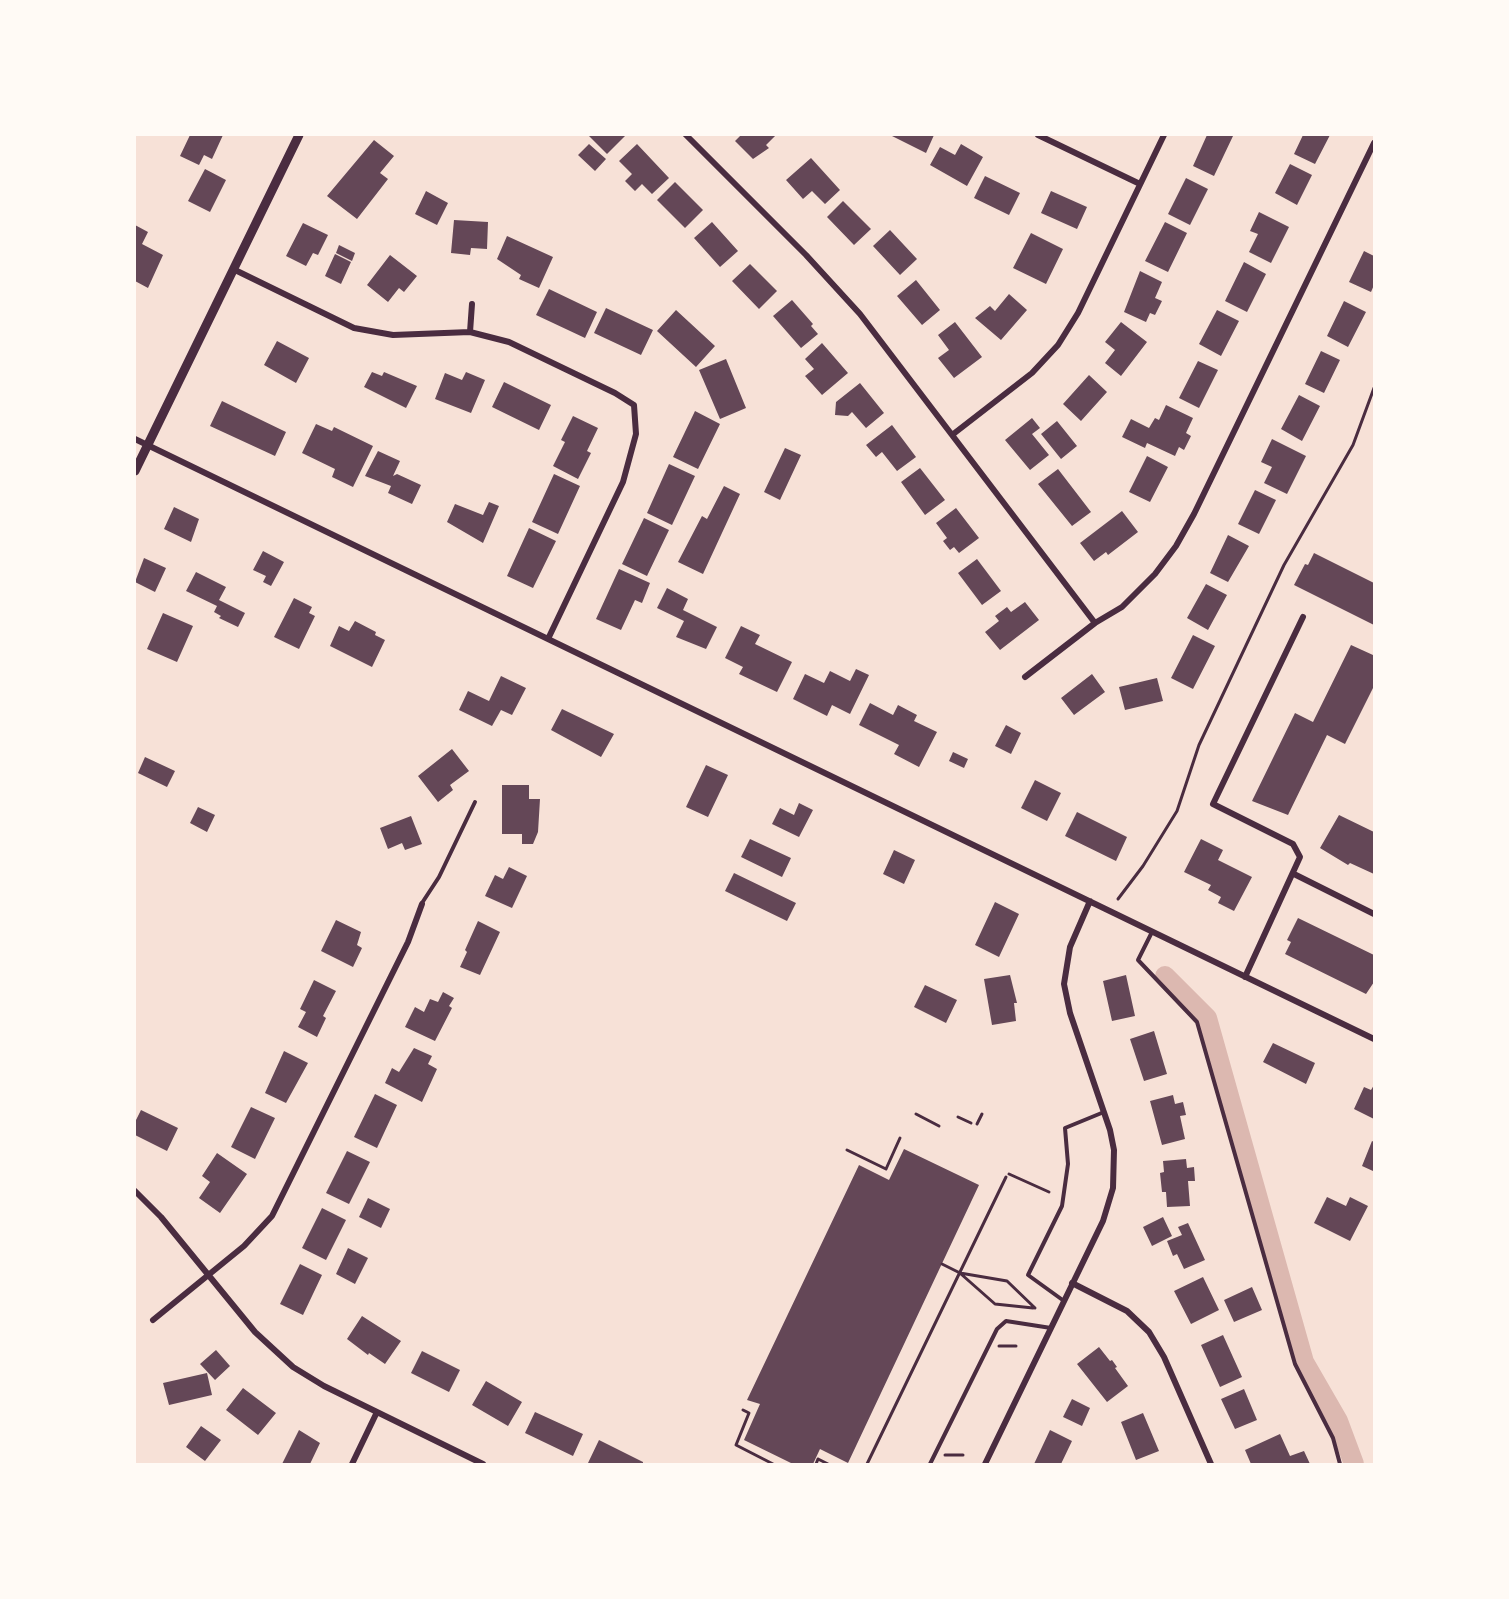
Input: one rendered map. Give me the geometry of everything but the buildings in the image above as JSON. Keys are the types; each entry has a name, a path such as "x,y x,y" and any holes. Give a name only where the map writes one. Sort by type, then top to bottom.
{"street":[{"path":"135,471 299,135"},
{"path":"687,135 833,284 885,346 1095,623"},
{"path":"1038,135 1140,184"},
{"path":"952,435 1032,374 1058,345 1078,313 1164,135"},
{"path":"1025,677 1095,623 1122,607 1143,587 1185,531 1374,143"},
{"path":"233,269 354,328 393,335 470,332 522,347 615,393 634,405 636,434 623,482 548,639"},
{"path":"470,332 472,304"},
{"path":"135,440 1374,1039"},
{"path":"1245,976 1294,874 1299,862 1299,852 1287,840 1213,804 1303,617"},
{"path":"1294,874 1374,914"},
{"path":"985,1464 1103,1221 1113,1188 1113,1149 1104,1112 1070,1013 1064,984 1070,946 1090,901"},
{"path":"153,1320 255,1236 278,1206 408,942 422,904"},
{"path":"135,1191 162,1217 255,1332 279,1356 324,1386 483,1464"},
{"path":"1072,1283 1127,1311 1149,1332 1164,1357 1210,1464"},
{"path":"352,1464 377,1412"}],"lane":[{"path":"422,904 439,876 475,802"},
{"path":"1152,932 1138,960 1197,1022 1295,1364 1333,1438 1340,1464"},
{"path":"1064,1301 1028,1275 1062,1206 1068,1164 1065,1128 1104,1112"},
{"path":"930,1464 997,1329 1006,1321 1051,1328"}],"path":[{"path":"1118,899 1143,866 1177,811 1199,745 1284,565 1353,445 1374,388"},
{"path":"916,1114 939,1126"},
{"path":"977,1124 982,1114"},
{"path":"958,1117 971,1123"},
{"path":"847,1150 886,1169 900,1138"},
{"path":"867,1464 1008,1175 1049,1192"},
{"path":"942,1264 960,1273 995,1304 1035,1308 1007,1281 960,1273"},
{"path":"998,1346 1016,1346"},
{"path":"743,1410 749,1413 736,1445 773,1464"},
{"path":"934,1456 963,1455"},
{"path":"816,1464 818,1459 828,1464"}],"waterway":[{"path":"1165,976 1207,1018 1304,1362 1338,1421 1354,1464"}]}
